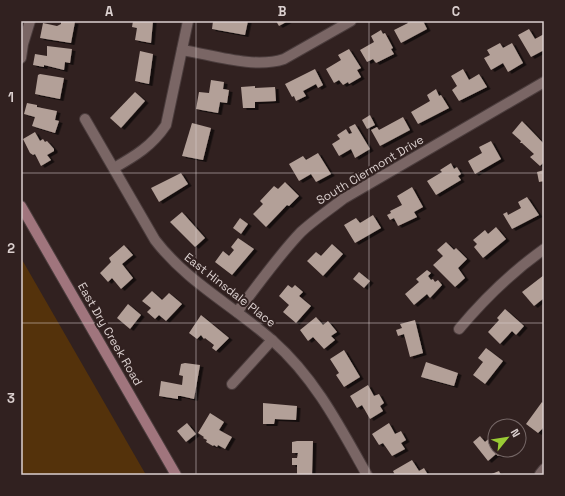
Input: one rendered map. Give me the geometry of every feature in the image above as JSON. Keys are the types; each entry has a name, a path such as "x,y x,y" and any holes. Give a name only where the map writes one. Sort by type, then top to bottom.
{"main road":[{"name":"East Dry Creek Road","path":"21,206 176,475"}],"street":[{"path":"21,58 23,44 30,21"},
{"path":"114,168 149,147 166,125 188,21"},
{"path":"182,50 257,63 274,62 284,59 351,21"},
{"name":"South Clermont Drive","path":"237,312 289,247 320,216 343,199 542,87"},
{"name":"East Hinsdale Place","path":"86,119 155,240 165,253 191,278 272,340 302,371 332,413 366,475"},
{"path":"459,329 474,311 506,279 544,249"},
{"path":"232,384 272,340"}],"shaded area":[{"path":"21,258 146,475 21,475"}],"building":[{"path":"61,21 75,22 71,43 40,38 43,23 57,26 61,24"},
{"path":"133,21 153,21 151,43 135,40 137,28 132,27"},
{"path":"213,21 248,21 245,35 212,29"},
{"path":"276,21 288,21 279,26"},
{"path":"407,21 423,21 427,29 401,43 394,30 408,23"},
{"path":"529,29 535,39 544,34 544,50 531,57 518,35"},
{"path":"381,30 383,34 385,33 393,48 391,49 394,54 376,63 373,59 367,62 360,50 374,42 371,36"},
{"path":"500,43 503,48 512,43 523,63 508,72 503,63 491,70 484,58 490,55 487,50"},
{"path":"47,46 72,49 70,63 65,62 64,70 44,65 44,67 33,65 35,54 47,56"},
{"path":"349,49 361,68 357,70 361,77 349,84 348,82 343,85 339,80 334,83 326,69 341,60 338,55"},
{"path":"140,51 153,54 149,84 135,81"},
{"path":"315,69 323,85 318,88 316,84 303,91 306,96 296,101 285,84"},
{"path":"463,69 469,80 479,74 487,87 459,101 452,90 457,86 451,76"},
{"path":"40,74 64,78 60,99 35,94 38,75"},
{"path":"211,80 224,82 223,89 229,90 227,103 220,102 218,113 196,109 199,92 209,93"},
{"path":"255,86 255,88 275,87 276,101 255,102 255,108 243,108 241,87"},
{"path":"436,89 439,96 441,95 449,108 418,124 411,112 430,101 427,95"},
{"path":"135,92 145,101 121,128 110,118"},
{"path":"27,103 37,105 37,107 57,111 55,120 59,121 55,133 32,126 35,117 24,114"},
{"path":"370,115 375,125 367,129 362,120"},
{"path":"403,117 410,130 380,146 371,130 377,127 379,130"},
{"path":"522,121 544,144 544,162 540,166 530,157 534,154 522,143 520,143 521,141 512,133"},
{"path":"192,123 211,128 203,160 182,156"},
{"path":"355,124 370,149 355,158 351,149 339,156 332,144 340,139 337,135 346,129 349,134 352,133 349,127"},
{"path":"35,132 40,141 43,139 45,142 47,141 54,149 54,151 47,155 51,160 41,166 35,154 33,155 30,153 23,139"},
{"path":"491,141 501,159 475,174 468,161 482,153 479,147"},
{"path":"318,153 331,174 316,182 311,174 299,181 289,164 303,156 306,160"},
{"path":"451,163 454,169 457,167 461,174 458,176 461,180 436,195 427,181 442,172 440,170"},
{"path":"544,170 544,181 539,182 537,172"},
{"path":"181,173 188,184 159,202 151,188"},
{"path":"285,182 299,196 289,206 287,205 266,227 253,214 263,204 260,201 274,186 278,189"},
{"path":"412,187 423,207 414,212 417,217 398,226 394,218 390,220 387,215 391,213 390,211 402,205 397,196"},
{"path":"527,197 539,215 512,229 503,214 507,212 508,215 521,208 518,202"},
{"path":"182,212 205,238 195,247 170,222"},
{"path":"373,215 381,228 355,243 344,225 356,218 360,223"},
{"path":"240,218 248,224 241,234 233,228"},
{"path":"496,227 506,239 483,258 474,247 477,244 473,240 485,230 488,234"},
{"path":"238,238 254,249 232,275 215,262 223,251 229,256 234,250 231,247"},
{"path":"446,242 454,250 456,248 467,259 458,268 465,278 455,287 433,265 443,256 437,250"},
{"path":"332,244 343,254 323,276 307,261 316,252 321,256"},
{"path":"124,245 133,255 122,264 133,278 121,289 112,278 108,282 100,273 111,262 109,258"},
{"path":"427,270 431,273 428,276 431,280 433,279 435,282 438,280 442,285 430,298 427,294 414,305 405,294 419,282 416,279"},
{"path":"359,272 370,281 364,288 353,279"},
{"path":"544,275 544,298 534,306 522,292"},
{"path":"288,285 292,288 295,285 303,292 299,296 311,306 296,323 283,312 289,305 279,296"},
{"path":"152,291 162,300 169,293 182,304 166,321 159,315 155,319 147,312 151,308 142,301"},
{"path":"128,304 141,315 130,329 117,318"},
{"path":"505,309 524,326 516,335 512,331 500,344 488,332 499,320 497,318"},
{"path":"201,315 229,338 216,351 212,348 214,345 205,338 204,339 201,335 197,339 189,333"},
{"path":"316,317 323,325 328,321 337,332 331,336 335,340 324,349 313,337 308,341 300,330"},
{"path":"415,320 423,353 410,357 404,334 398,336 396,330 402,328 400,324"},
{"path":"486,348 503,361 485,384 473,375 483,362 478,358"},
{"path":"344,350 360,377 344,387 336,375 339,373 330,359"},
{"path":"426,362 458,373 454,386 421,377"},
{"path":"185,363 200,365 194,399 181,396 178,396 178,399 159,396 161,381 182,385 183,376 179,375 181,364"},
{"path":"368,385 374,396 379,394 384,403 380,406 383,411 370,419 362,405 357,408 350,396"},
{"path":"542,402 544,404 544,429 543,428 538,433 527,425"},
{"path":"263,403 297,406 296,420 275,419 274,424 263,424"},
{"path":"210,413 224,422 219,430 232,437 225,449 218,445 217,447 214,445 213,446 206,442 207,440 198,433"},
{"path":"187,423 196,434 186,442 177,431"},
{"path":"389,423 395,434 401,431 406,440 401,443 405,449 392,456 383,443 379,445 372,434"},
{"path":"480,436 485,442 487,440 487,458 491,458 488,461 473,442"},
{"path":"313,441 312,475 297,475 297,465 292,465 292,458 297,458 298,453 292,453 292,442"},
{"path":"412,460 419,471 424,468 428,475 395,475 393,471"},
{"path":"499,471 501,475 489,475"}]}
